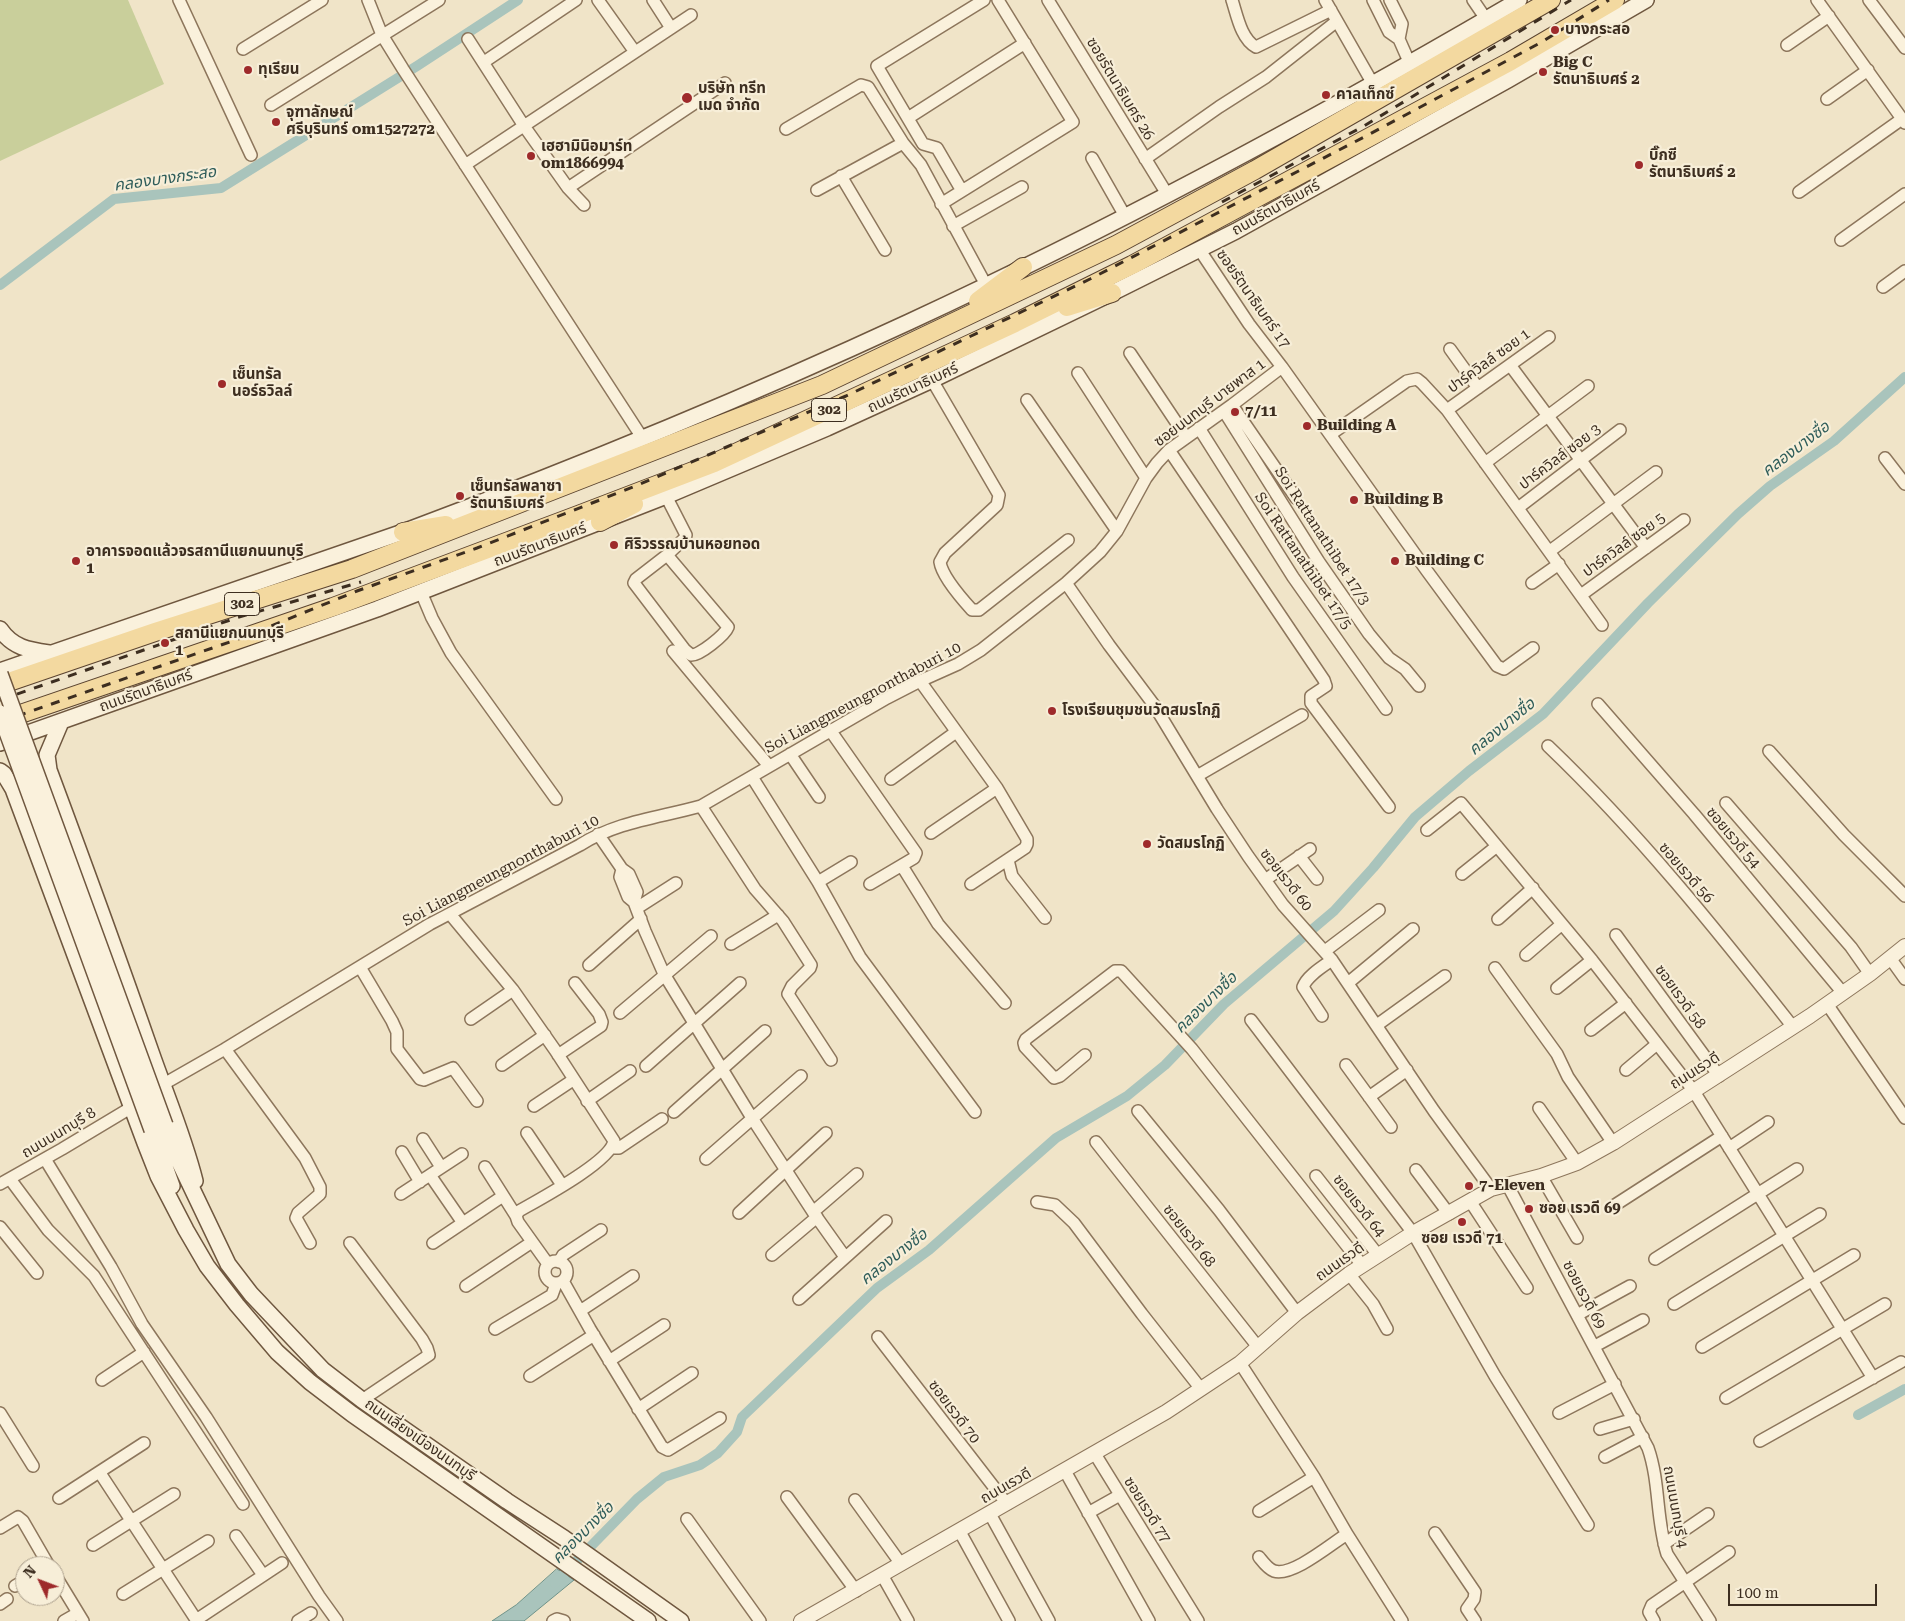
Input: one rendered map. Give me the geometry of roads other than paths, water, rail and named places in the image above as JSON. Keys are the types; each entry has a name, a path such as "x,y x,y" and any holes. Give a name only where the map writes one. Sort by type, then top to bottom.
{"main road":[{"name":"302","path":"0,673 403,532 644,439 826,360 986,285 1125,216 1410,64 1519,0"},
{"name":"302","path":"0,686 155,632 352,569 822,384 1116,245 1229,184 1551,0"},
{"name":"ถนนรัตนาธิเบศร์","path":"0,721 333,607 714,463 1014,324 1132,265 1511,61 1614,0"},
{"name":"ถนนรัตนาธิเบศร์","path":"0,742 61,722 422,592 666,496 818,432 932,380 1236,231 1515,76 1646,0"},
{"path":"947,324 1023,267"},
{"path":"1014,324 1112,293"},
{"path":"600,522 714,463"},
{"path":"403,532 483,519"},
{"path":"0,629 14,645 54,654"},
{"path":"0,673 158,1128 186,1230"},
{"path":"0,713 158,1128 174,1151 203,1214"},
{"path":"61,722 47,755 48,770 104,917 162,1085 189,1155 203,1214"},
{"path":"13,789 12,775 18,766 26,762 35,761 48,770"},
{"path":"0,772 4,774 13,789 158,1176 186,1230"},
{"name":"ถนนเลี่ยงเมืองนนทบุรี","path":"203,1214 228,1264 251,1294 323,1370 362,1400 507,1501 564,1538 681,1621"},
{"name":"ถนนเลี่ยงเมืองนนทบุรี","path":"186,1230 207,1266 237,1305 277,1352 310,1382 352,1414 648,1621"}],"street":[{"path":"179,0 252,155"},
{"path":"243,48 322,0"},
{"path":"368,0 382,35 644,439"},
{"path":"271,105 439,0"},
{"path":"484,62 576,0"},
{"path":"598,0 635,52"},
{"path":"652,0 671,28"},
{"path":"962,191 937,148 923,144 877,66 984,0"},
{"path":"941,204 1073,122 998,0"},
{"name":"ซอยรัตนาธิเบศร์ 26","path":"1048,0 1167,194"},
{"path":"1232,0 1243,32 1251,44 1256,47 1328,5 1373,84"},
{"path":"1373,0 1389,32 1399,39 1410,64"},
{"path":"1390,0 1402,24 1399,39"},
{"path":"1473,0 1486,20"},
{"path":"1798,192 1903,121 1817,0"},
{"path":"1869,0 1905,48"},
{"path":"466,165 691,15"},
{"path":"1787,45 1829,16"},
{"path":"1145,159 1266,78 1337,21"},
{"path":"468,39 524,126 568,188 584,205"},
{"path":"908,118 1025,44"},
{"path":"1827,99 1868,70"},
{"path":"568,188 725,83"},
{"path":"786,129 861,85 868,87 903,143 921,165 986,285"},
{"path":"817,190 903,143"},
{"path":"1092,158 1125,216"},
{"path":"841,176 885,250"},
{"path":"954,226 1022,186"},
{"path":"1841,240 1905,194"},
{"name":"ซอยรัตนาธิเบศร์ 17","path":"1199,249 1248,322 1331,434 1427,571 1497,666 1504,670 1533,648"},
{"path":"1883,287 1905,272"},
{"name":"ปาร์ควิลล์ ซอย 1","path":"1446,410 1549,337"},
{"path":"1450,349 1478,388"},
{"path":"1130,353 1186,437"},
{"path":"1510,365 1646,548"},
{"name":"ซอยนนทบุรี บายพาส 1","path":"1066,583 1100,552 1117,531 1146,478 1169,450 1282,367"},
{"path":"1078,373 1146,478"},
{"path":"1331,434 1407,381 1417,379 1422,382 1446,410 1602,625"},
{"path":"932,380 999,495 997,505 945,553 940,562 942,570 972,610 979,610 1068,540"},
{"path":"1485,464 1588,386"},
{"path":"1027,400 1117,531"},
{"path":"1228,408 1296,498"},
{"name":"Soi Rattanathibet 17/3","path":"1228,408 1319,562 1369,634 1389,658 1405,669 1419,686"},
{"name":"Soi Rattanathibet 17/5","path":"1199,428 1293,577 1386,709"},
{"name":"ปาร์ควิลล์ ซอย 3","path":"1518,508 1620,430"},
{"path":"1169,450 1324,680 1326,686 1311,696 1311,703 1389,806"},
{"path":"1885,458 1905,484"},
{"path":"1550,552 1656,472"},
{"path":"666,496 686,535 685,538 636,579 634,583 688,654 697,655 728,627 666,555"},
{"name":"ปาร์ควิลล์ ซอย 5","path":"1581,595 1684,520"},
{"path":"1532,583 1559,564"},
{"name":"Soi Liangmeungnonthaburi 10","path":"162,1085 225,1049 430,924 598,834 628,823 701,806 830,730 920,681 958,664 972,656 1066,583"},
{"name":"ซอยเรวดี 60","path":"1066,583 1154,705 1217,809 1265,880 1283,904 1313,937 1348,983 1442,1124 1491,1189"},
{"path":"422,592 432,618 451,653 556,798"},
{"path":"673,651 769,766"},
{"path":"920,681 997,788 1027,842 1025,848 971,884"},
{"name":"ซอยเรวดี 54","path":"1598,704 1694,814 1843,993"},
{"path":"1197,776 1302,715"},
{"path":"830,730 916,853 914,858 870,884"},
{"path":"891,779 956,732"},
{"name":"ซอยเรวดี 56","path":"1548,746 1592,790 1692,900 1793,1027"},
{"path":"1769,751 1844,835 1905,896"},
{"path":"790,754 819,797"},
{"path":"752,777 818,882 860,957 975,1112"},
{"path":"931,833 997,788"},
{"path":"1427,830 1461,803 1592,960 1693,1090 1873,1378"},
{"path":"1726,803 1851,947 1870,974"},
{"path":"701,806 756,889 778,915 811,965 792,986 788,994 831,1060"},
{"path":"598,834 622,869 629,874 637,892 637,910 664,974 696,1023 752,1118 815,1215 845,1257"},
{"path":"1462,874 1497,846"},
{"path":"1265,880 1310,849"},
{"path":"1299,856 1317,879"},
{"path":"1008,860 1012,876 1045,918"},
{"path":"818,882 851,862"},
{"path":"902,866 938,924 1005,1003"},
{"path":"589,965 637,910 676,883"},
{"path":"1498,919 1532,888"},
{"path":"1322,1016 1303,988 1328,956 1379,910"},
{"path":"450,914 513,990 545,1035 614,1141 612,1148 589,1168 520,1211 516,1216"},
{"path":"731,944 778,915"},
{"path":"1526,955 1562,924"},
{"path":"1348,983 1413,929"},
{"name":"ซอยเรวดี 58","path":"1616,935 1719,1076"},
{"path":"620,1013 711,936"},
{"name":"ถนนเรวดี","path":"801,1621 1148,1424 1240,1363 1297,1313 1348,1274 1413,1233 1491,1189 1541,1176 1577,1163 1612,1143 1793,1027 1870,974 1905,946"},
{"path":"1890,958 1905,979"},
{"path":"1557,988 1592,960"},
{"path":"360,967 397,1032 397,1049 420,1079 424,1080 453,1068 477,1101"},
{"path":"1495,968 1557,1054 1568,1077 1612,1143"},
{"path":"1085,1055 1060,1076 1054,1078 1025,1047 1024,1043 1026,1039 1115,971 1123,972 1192,1049 1362,1265"},
{"path":"1378,1026 1445,976"},
{"path":"558,1055 601,1026 602,1022 599,1014 575,983"},
{"path":"646,1066 740,983"},
{"path":"471,1019 513,990"},
{"path":"1592,1030 1626,1003"},
{"path":"1827,1004 1905,1118"},
{"path":"1251,1020 1413,1233 1495,1376 1588,1525"},
{"path":"674,1112 765,1031"},
{"path":"502,1066 545,1035"},
{"path":"1626,1070 1657,1044"},
{"path":"225,1049 305,1158 320,1187 320,1194 298,1213 296,1218 310,1244"},
{"path":"1346,1065 1391,1127"},
{"path":"1369,1097 1407,1070"},
{"path":"587,1101 630,1071"},
{"path":"706,1159 801,1076"},
{"path":"534,1106 573,1080"},
{"name":"ถนนนนทบุรี 8","path":"5,1182 132,1107"},
{"path":"1539,1108 1577,1163"},
{"path":"1138,1111 1219,1210 1297,1313"},
{"path":"612,1148 619,1148 662,1119"},
{"path":"1729,1148 1768,1122"},
{"path":"527,1133 562,1185"},
{"path":"739,1213 826,1133"},
{"path":"1615,1205 1722,1136"},
{"path":"423,1139 442,1167"},
{"name":"ซอยเรวดี 68","path":"1096,1142 1258,1348"},
{"path":"402,1152 420,1182"},
{"path":"401,1194 462,1154"},
{"path":"45,1159 142,1324 206,1417 337,1621"},
{"path":"485,1167 532,1242 554,1263 567,1270 566,1278 560,1282 552,1295 495,1329"},
{"path":"1655,1259 1797,1169"},
{"path":"1416,1170 1449,1214"},
{"path":"772,1255 857,1174"},
{"path":"430,1175 463,1223"},
{"name":"ซอยเรวดี 64","path":"1316,1176 1378,1255"},
{"path":"1541,1176 1577,1238"},
{"path":"5,1182 48,1230 94,1276 243,1504"},
{"name":"ซอยเรวดี 69","path":"1507,1184 1634,1420"},
{"path":"432,1243 503,1196"},
{"path":"1470,1201 1527,1288"},
{"path":"1037,1202 1055,1205 1074,1222 1142,1314 1201,1389"},
{"path":"1674,1304 1820,1214"},
{"path":"800,1300 886,1221"},
{"path":"0,1227 37,1273"},
{"path":"560,1282 552,1283 546,1278 544,1271 563,1255 601,1230"},
{"path":"466,1286 532,1242"},
{"path":"350,1243 422,1339 427,1348 428,1355 362,1400"},
{"path":"1702,1346 1854,1254"},
{"path":"1348,1274 1373,1304 1387,1329"},
{"path":"580,1311 632,1276"},
{"path":"560,1282 580,1311 662,1447 668,1450 720,1418"},
{"path":"1577,1314 1630,1286"},
{"path":"1726,1398 1885,1304"},
{"path":"1594,1346 1644,1320"},
{"path":"609,1361 664,1325"},
{"path":"530,1376 594,1335"},
{"name":"ซอยเรวดี 70","path":"878,1337 1007,1504"},
{"path":"102,1380 144,1352"},
{"path":"1760,1441 1901,1362"},
{"path":"1240,1363 1314,1478 1402,1621"},
{"path":"638,1408 692,1373"},
{"path":"1559,1413 1615,1384"},
{"path":"0,1413 33,1466"},
{"path":"1600,1429 1634,1420"},
{"name":"ถนนนนทบุรี 4","path":"1634,1420 1650,1454 1664,1544 1669,1558 1710,1621"},
{"path":"1606,1457 1643,1437"},
{"path":"58,1498 144,1444"},
{"name":"ซอยเรวดี 77","path":"1095,1454 1198,1621"},
{"path":"1065,1471 1149,1621"},
{"path":"100,1473 193,1619 282,1563"},
{"path":"1259,1511 1314,1478"},
{"path":"92,1545 174,1494"},
{"path":"1088,1513 1120,1495"},
{"path":"787,1498 856,1591"},
{"path":"855,1500 901,1564"},
{"path":"990,1514 1049,1621"},
{"path":"1664,1544 1708,1514"},
{"path":"0,1528 18,1517 23,1521 43,1556"},
{"path":"687,1519 760,1621"},
{"path":"960,1532 1009,1621"},
{"path":"1436,1533 1475,1592 1471,1615"},
{"path":"1259,1557 1276,1572 1296,1568 1347,1534"},
{"path":"236,1536 263,1575"},
{"path":"123,1594 208,1541"},
{"path":"1654,1621 1649,1612 1652,1605 1729,1552"},
{"path":"882,1575 908,1621"},
{"path":"64,1621 80,1617 65,1592"},
{"path":"298,1621 311,1613"},
{"path":"553,1621 557,1619 564,1621"}],"water":[{"path":"557,1569 574,1580 524,1621 492,1621 516,1605"}],"waterway":[{"name":"คลองบางกระสอ","path":"0,285 114,199 221,188 417,66 518,0"},
{"name":"คลองบางซื่อ","path":"555,1583 637,1499 664,1477 700,1465 718,1453 737,1432 742,1417 877,1288 929,1250 1056,1138 1127,1096 1165,1065 1224,1004 1334,911 1415,817 1469,771 1543,714 1648,603 1738,514 1770,486 1834,441 1905,377"},
{"path":"1858,1415 1905,1389"}],"railway":[{"path":"1222,202 1364,126 1571,0"},
{"path":"0,722 244,637 357,591 477,548 633,487 846,396 1090,279 1368,135 1540,43 1609,0"},
{"path":"0,700 236,618 361,582"}],"place":[{"name":"บางกระสอ","path":"1555,30"},
{"name":"ทุเรียน","path":"248,70"},
{"name":"Big C รัตนาธิเบศร์ 2","path":"1543,72"},
{"name":"คาลเท็กซ์","path":"1326,95"},
{"name":"บริษัท ทรีท เมด จำกัด","path":"687,98"},
{"name":"จุฑาลักษณ์ ศรีบุรินทร์ om1527272","path":"276,122"},
{"name":"เฮฮามินิอมาร์ท om1866994","path":"531,156"},
{"name":"บิ๊กซี รัตนาธิเบศร์ 2","path":"1639,165"},
{"name":"เซ็นทรัล นอร์ธวิลล์","path":"222,384"},
{"name":"7/11","path":"1235,412"},
{"name":"Building A","path":"1307,426"},
{"name":"เซ็นทรัลพลาซา รัตนาธิเบศร์","path":"460,496"},
{"name":"Building B","path":"1354,500"},
{"name":"ศิริวรรณบ้านหอยทอด","path":"614,545"},
{"name":"อาคารจอดแล้วจรสถานีแยกนนทบุรี 1","path":"76,561"},
{"name":"Building C","path":"1395,561"},
{"name":"สถานีแยกนนทบุรี 1","path":"165,643"},
{"name":"โรงเรียนชุมชนวัดสมรโกฏิ","path":"1052,711"},
{"name":"วัดสมรโกฏิ","path":"1147,844"},
{"name":"7-Eleven","path":"1469,1186"},
{"name":"ซอย เรวดี 69","path":"1529,1209"},
{"name":"ซอย เรวดี 71","path":"1462,1222"}]}
